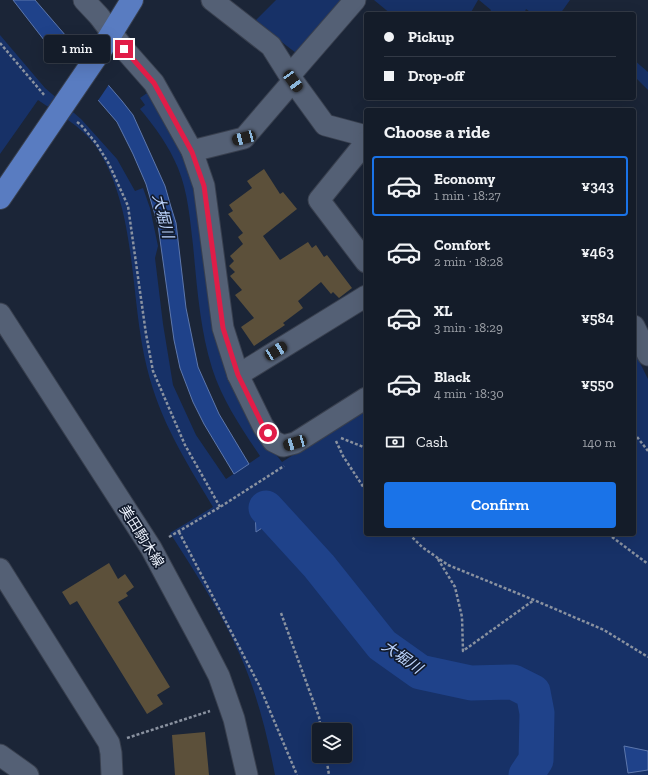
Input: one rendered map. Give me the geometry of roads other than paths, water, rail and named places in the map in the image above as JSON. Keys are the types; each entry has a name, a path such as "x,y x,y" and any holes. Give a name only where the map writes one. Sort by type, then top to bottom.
{"main road":[{"path":"0,198 57,98 107,40 132,0"}],"street":[{"path":"84,0 99,16 107,40 124,49 154,83 192,152 204,186 223,328 238,375 263,426 273,441 283,446 295,443 364,399"},
{"path":"212,0 271,46 325,124 364,135"},
{"path":"192,152 244,138 355,0"},
{"path":"364,144 319,200 364,259"},
{"path":"238,375 364,297"},
{"name":"美田駒木線","path":"0,314 150,548 202,643 219,676 234,719 247,775"},
{"path":"636,330 648,355"},
{"path":"2,577 109,743 112,775"},
{"path":"0,755 28,775"}],"water":[{"path":"13,0 35,0 133,115 165,186 176,223 186,308 198,367 219,414 249,464 234,474 204,424 193,402 180,368 174,340 158,225 146,184 133,154 117,122 58,58"},
{"path":"272,501 289,510 256,532 255,512"},
{"path":"624,746 648,751 648,770 628,773"}],"waterway":[{"name":"大堀川","path":"266,508 319,566 382,645 420,672 471,683 513,682 533,692 537,713 536,760 526,775"}]}
